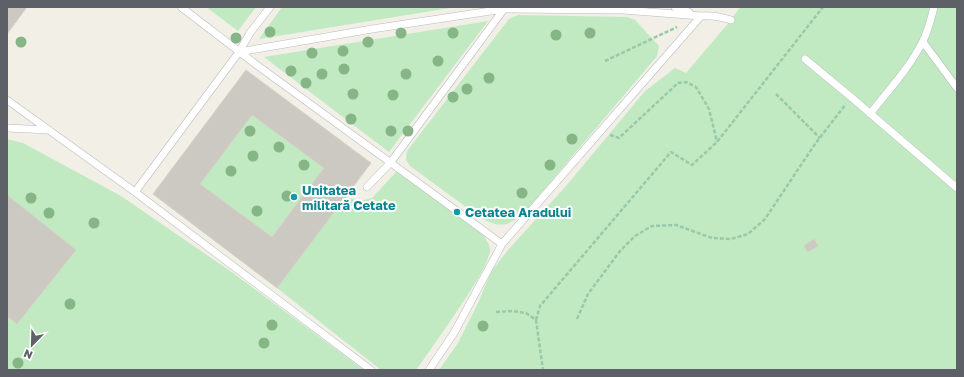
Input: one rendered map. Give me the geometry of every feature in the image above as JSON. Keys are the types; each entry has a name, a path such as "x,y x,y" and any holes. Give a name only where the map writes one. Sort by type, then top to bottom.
{"lane":[{"path":"181,7 239,52 502,244"},
{"path":"135,192 239,52 250,33 270,7"},
{"path":"675,7 701,16"},
{"path":"870,114 912,61 923,42 934,7"},
{"path":"239,52 503,8 623,10 721,17 731,20"},
{"path":"367,187 391,162 503,8"},
{"path":"429,370 454,333 502,244 701,16"},
{"path":"923,42 957,88"},
{"path":"805,59 957,188"},
{"path":"7,100 135,192 371,370"},
{"path":"7,128 49,130"}],"path":[{"path":"543,370 536,320 540,306 671,152 692,165 717,142 823,7"},
{"path":"605,60 680,25"},
{"path":"600,132 619,138 678,83 686,82 696,87 709,109 717,142"},
{"path":"776,94 820,138"},
{"path":"577,319 588,294 620,250 635,236 652,226 676,225 712,238 732,239 748,234 765,219 820,138 851,97"},
{"path":"496,312 512,311 526,313 536,320"}],"green space":[{"path":"206,7 256,7 238,31"},
{"path":"282,7 456,7 259,39"},
{"path":"740,7 957,7 957,370 439,370 458,343 479,301 491,272 508,250 566,186 645,91 675,68 686,73 731,20"},
{"path":"518,15 627,17 635,20 659,46 657,56 526,211 509,223 500,225 481,218 410,166 406,160 407,151 509,19"},
{"path":"488,21 389,152 264,57"},
{"path":"252,115 324,168 272,237 200,184"},
{"path":"7,139 23,143 121,196 233,273 364,370 7,370"},
{"path":"397,171 482,233 490,248 487,262 477,280 416,370 381,370 277,288 345,197 361,201 372,198"}],"building":[{"path":"7,7 27,7 7,34"},
{"path":"246,70 371,163 277,288 153,194","holes":["252,115 324,168 272,237 200,184"]},
{"path":"7,195 76,250 17,324 7,316"},
{"path":"814,239 818,246 808,252 804,246"}],"place":[{"name":"Unitatea militară Cetate","path":"294,197"},
{"name":"Cetatea Aradului","path":"457,212"}]}
